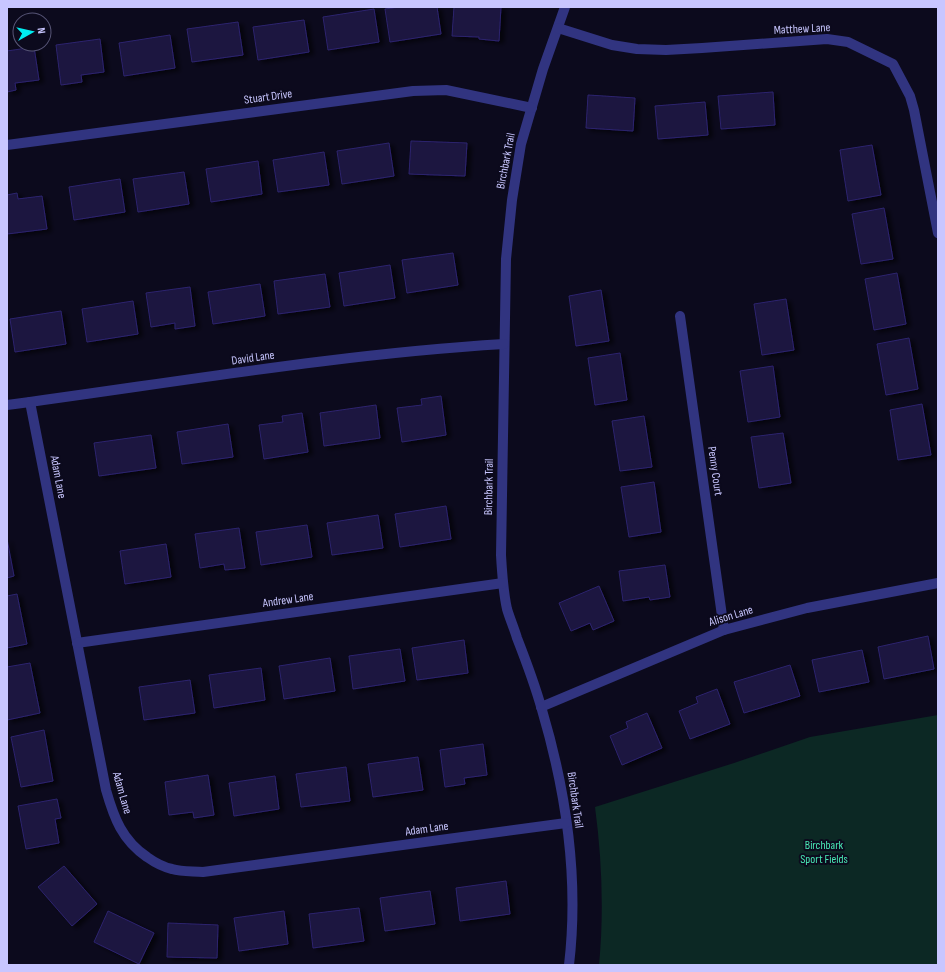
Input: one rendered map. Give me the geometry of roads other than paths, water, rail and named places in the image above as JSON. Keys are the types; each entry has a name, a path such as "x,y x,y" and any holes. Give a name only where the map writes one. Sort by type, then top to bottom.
{"street":[{"name":"Birchbark Trail","path":"565,7 543,69 521,144 512,200 506,259 500,555 508,610 552,742 559,774 570,854 572,898 569,965"},
{"name":"Matthew Lane","path":"558,28 612,45 637,49 666,50 827,39 848,42 893,64 910,96 914,110 938,233"},
{"name":"Stuart Drive","path":"7,145 413,91 446,90 532,108"},
{"name":"Penny Court","path":"680,316 724,630"},
{"name":"David Lane","path":"7,405 377,354 504,344"},
{"name":"Adam Lane","path":"30,402 111,810 119,828 130,844 155,863 171,869 203,872 566,823"},
{"name":"Andrew Lane","path":"77,643 503,583"},
{"name":"Alison Lane","path":"541,707 724,630 807,608 938,583"}],"park label":[{"name":"Birchbark Sport Fields","path":"824,852"}]}
